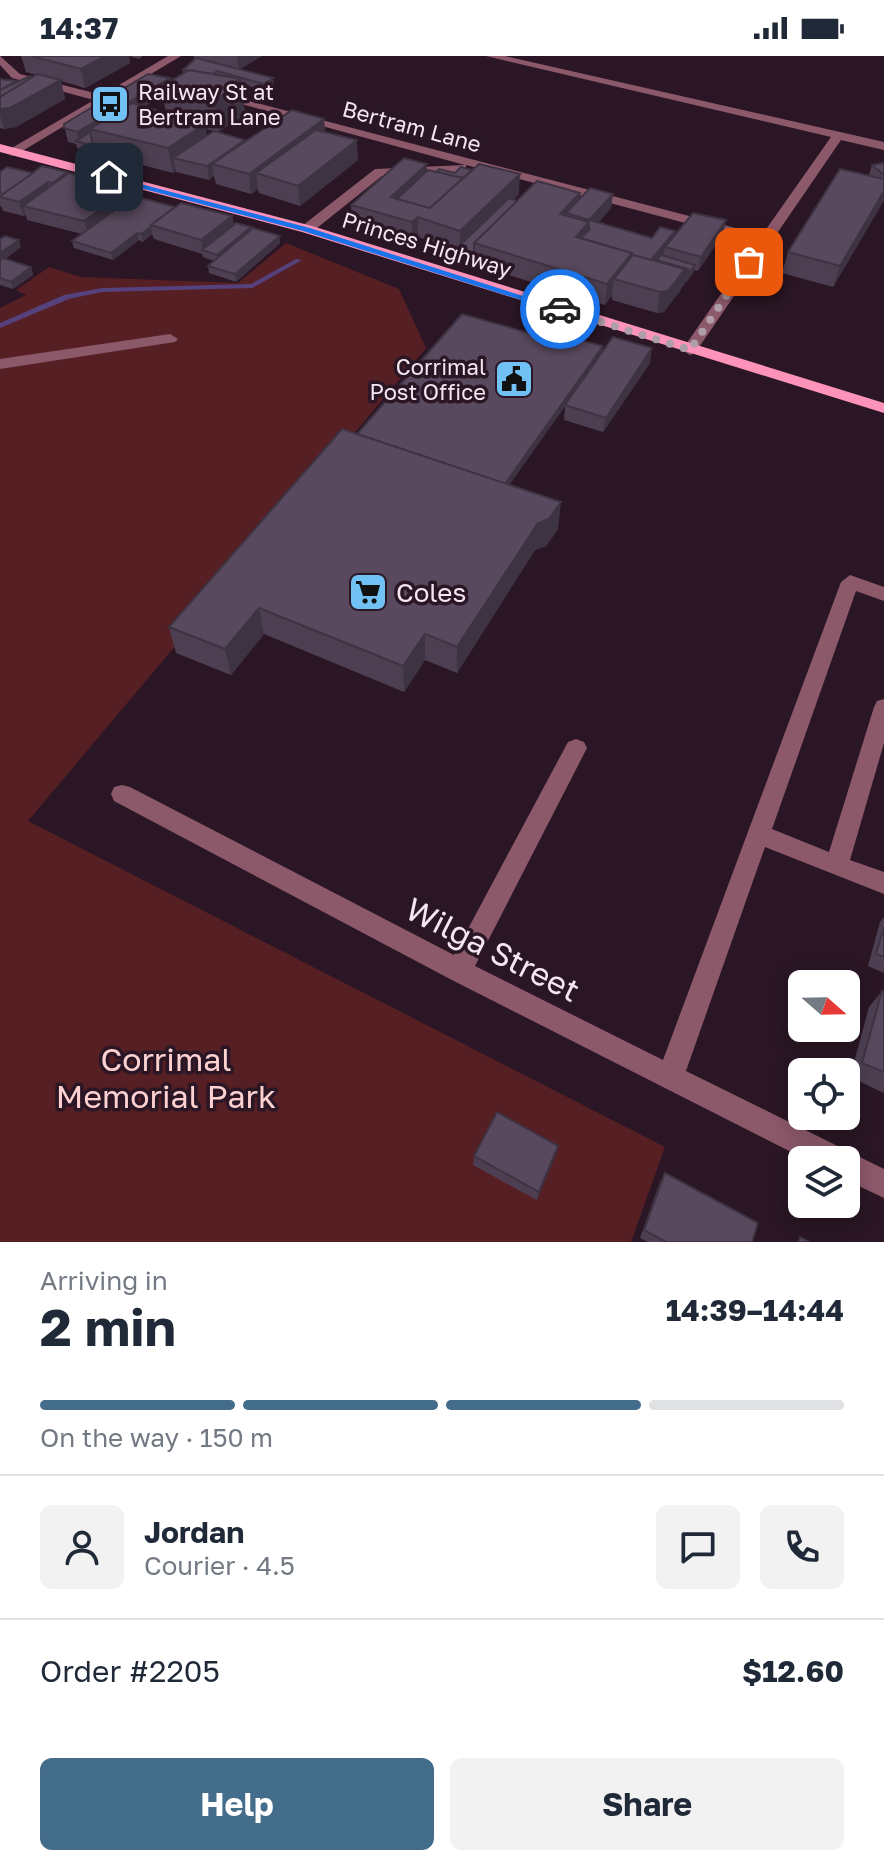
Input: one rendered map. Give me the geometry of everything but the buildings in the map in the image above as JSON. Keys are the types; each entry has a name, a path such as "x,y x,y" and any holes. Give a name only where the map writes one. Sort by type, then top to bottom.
{"main road":[{"path":"0,160 7,150"},
{"name":"Princes Highway","path":"7,150 307,229 884,408"}],"street":[{"path":"7,150 104,99 176,56"},
{"path":"491,56 884,146"},
{"path":"0,59 16,76 104,99"},
{"path":"142,76 158,80"},
{"name":"Bertram Lane","path":"201,91 764,240"},
{"path":"690,350 838,136"},
{"path":"307,229 379,172 461,169 471,162"},
{"path":"0,364 170,339"},
{"path":"670,1077 850,582 884,594"},
{"path":"837,865 884,707"},
{"path":"459,971 576,748"},
{"name":"Wilga Street","path":"122,794 459,971 808,1146"},
{"path":"758,834 884,883"},
{"path":"860,1172 884,1184"}],"green space":[{"name":"Corrimal Memorial Park","path":"286,243 399,289 426,348 28,821 665,1147 631,1242 0,1242 0,308 26,295 16,290 49,267 81,277 238,283"}],"waterway":[{"path":"0,326 67,297 102,290 252,286 298,260"}],"way so far":[{"path":"560,309 690,350 749,262"}],"place":[{"name":"Railway St at Bertram Lane","path":"110,104"},
{"name":"Corrimal Post Office","path":"514,379"},
{"name":"Coles","path":"368,592"}],"route":[{"path":"109,177 307,229 560,309"}]}
